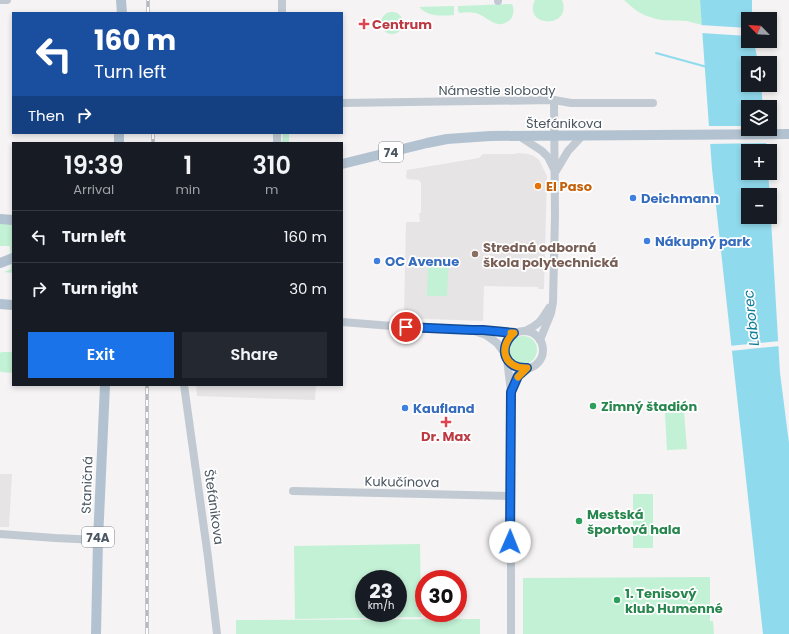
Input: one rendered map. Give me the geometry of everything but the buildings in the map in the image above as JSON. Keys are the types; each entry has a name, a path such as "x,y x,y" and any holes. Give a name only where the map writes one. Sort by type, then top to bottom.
{"main road":[{"path":"121,0 122,12"},
{"name":"Štefánikova","path":"343,164 427,143 490,136 789,134"},
{"path":"0,219 12,220"},
{"path":"0,256 12,258"},
{"path":"0,263 12,258"},
{"path":"0,304 12,305"},
{"name":"Staničná","path":"96,634 104,386"}],"street":[{"path":"0,0 7,0"},
{"path":"282,0 282,12"},
{"path":"540,340 551,313 553,302 555,216 554,100"},
{"name":"Námestie slobody","path":"343,103 554,100 571,103 653,103"},
{"path":"519,136 542,151 548,158 555,172"},
{"path":"555,172 568,151 582,136"},
{"path":"525,331 541,322 553,302"},
{"path":"343,322 514,333"},
{"path":"472,330 486,335 497,343 506,356 510,364 521,369 538,363 543,351 540,340 536,335 525,331 519,331 509,337 504,348 506,356 511,392 511,634"},
{"path":"511,392 518,376 527,368"},
{"name":"Štefánikova","path":"184,386 208,557 216,634"},
{"name":"Kukučínova","path":"293,491 511,496"},
{"path":"0,534 98,540"}],"shaded area":[{"name":"Stredná odborná škola polytechnická","path":"517,153 534,156 539,160 547,176 544,289 538,289 538,287 484,286 483,321 404,318 406,222 420,222 419,213 421,213 421,182 419,180 407,179 407,170 479,158 483,154"},
{"path":"196,386 316,386 315,400 197,396"},
{"path":"0,474 12,474 9,527 0,527"}],"green space":[{"path":"535,0 562,0 563,9 561,16 555,20 541,20 535,16 533,9"},
{"path":"624,0 700,0 702,25 687,21 655,19 639,12"},
{"path":"512,4 514,10 512,18 501,24 494,23 480,14 468,12 460,13 458,11 458,6"},
{"path":"454,6 454,15 445,16 427,13 419,7"},
{"path":"392,12 400,15 403,23 400,31 392,34 384,31 381,23 384,15"},
{"path":"283,134 289,134 289,142 282,142"},
{"path":"0,223 12,223 12,273 4,272 11,269 10,246 0,246"},
{"path":"428,259 449,260 447,296 427,296"},
{"path":"523,336 533,340 537,350 533,360 523,364 513,360 509,350 513,340"},
{"path":"12,352 12,373 0,371 0,353"},
{"path":"684,412 687,449 667,450 665,413"},
{"path":"633,494 653,494 653,548 633,548"},
{"path":"420,544 420,570 415,570 415,617 407,617 407,570 355,570 355,618 295,619 294,546"},
{"name":"1. Tenisový klub Humenné","path":"710,577 710,621 713,621 714,634 523,634 523,578"},
{"path":"407,619 415,619 415,622 467,622 467,619 480,619 480,634 236,634 236,620 355,620 355,622 407,622"}],"water":[{"name":"Laborec","path":"700,0 752,0 752,12 741,12 741,48 755,48 757,56 741,56 741,92 762,92 762,100 741,100 741,136 766,136 766,144 741,144 741,180 769,180 769,188 741,188 741,224 771,224 780,373 789,443 789,634 763,634 712,169"}],"pier":[{"path":"700,25 741,28 741,36 701,33"},
{"path":"707,126 741,126 741,136 768,136 768,143 708,144"},
{"path":"780,341 780,346 730,351 729,346"}],"waterway":[{"path":"656,53 707,67"}],"railway":[{"path":"148,0 148,12"},
{"path":"153,134 153,142"},
{"path":"147,386 147,634"}],"slow traffic":[{"path":"511,333 514,333 509,337 504,348 507,359 510,364 515,367 521,369 527,368 518,377"}],"place":[{"name":"Centrum","path":"364,24"},
{"name":"El Paso","path":"538,186"},
{"name":"Deichmann","path":"633,198"},
{"name":"Nákupný park","path":"647,241"},
{"name":"Stredná odborná škola polytechnická","path":"475,254"},
{"name":"OC Avenue","path":"377,261"},
{"name":"Zimný štadión","path":"593,406"},
{"name":"Kaufland","path":"405,408"},
{"name":"Dr. Max","path":"446,422"},
{"name":"Mestská športová hala","path":"579,521"},
{"name":"1. Tenisový klub Humenné","path":"617,600"}],"route":[{"path":"406,327 483,330 514,333 506,342 504,348 505,354 510,364 521,369 527,368 518,376 511,392 510,542"}]}
